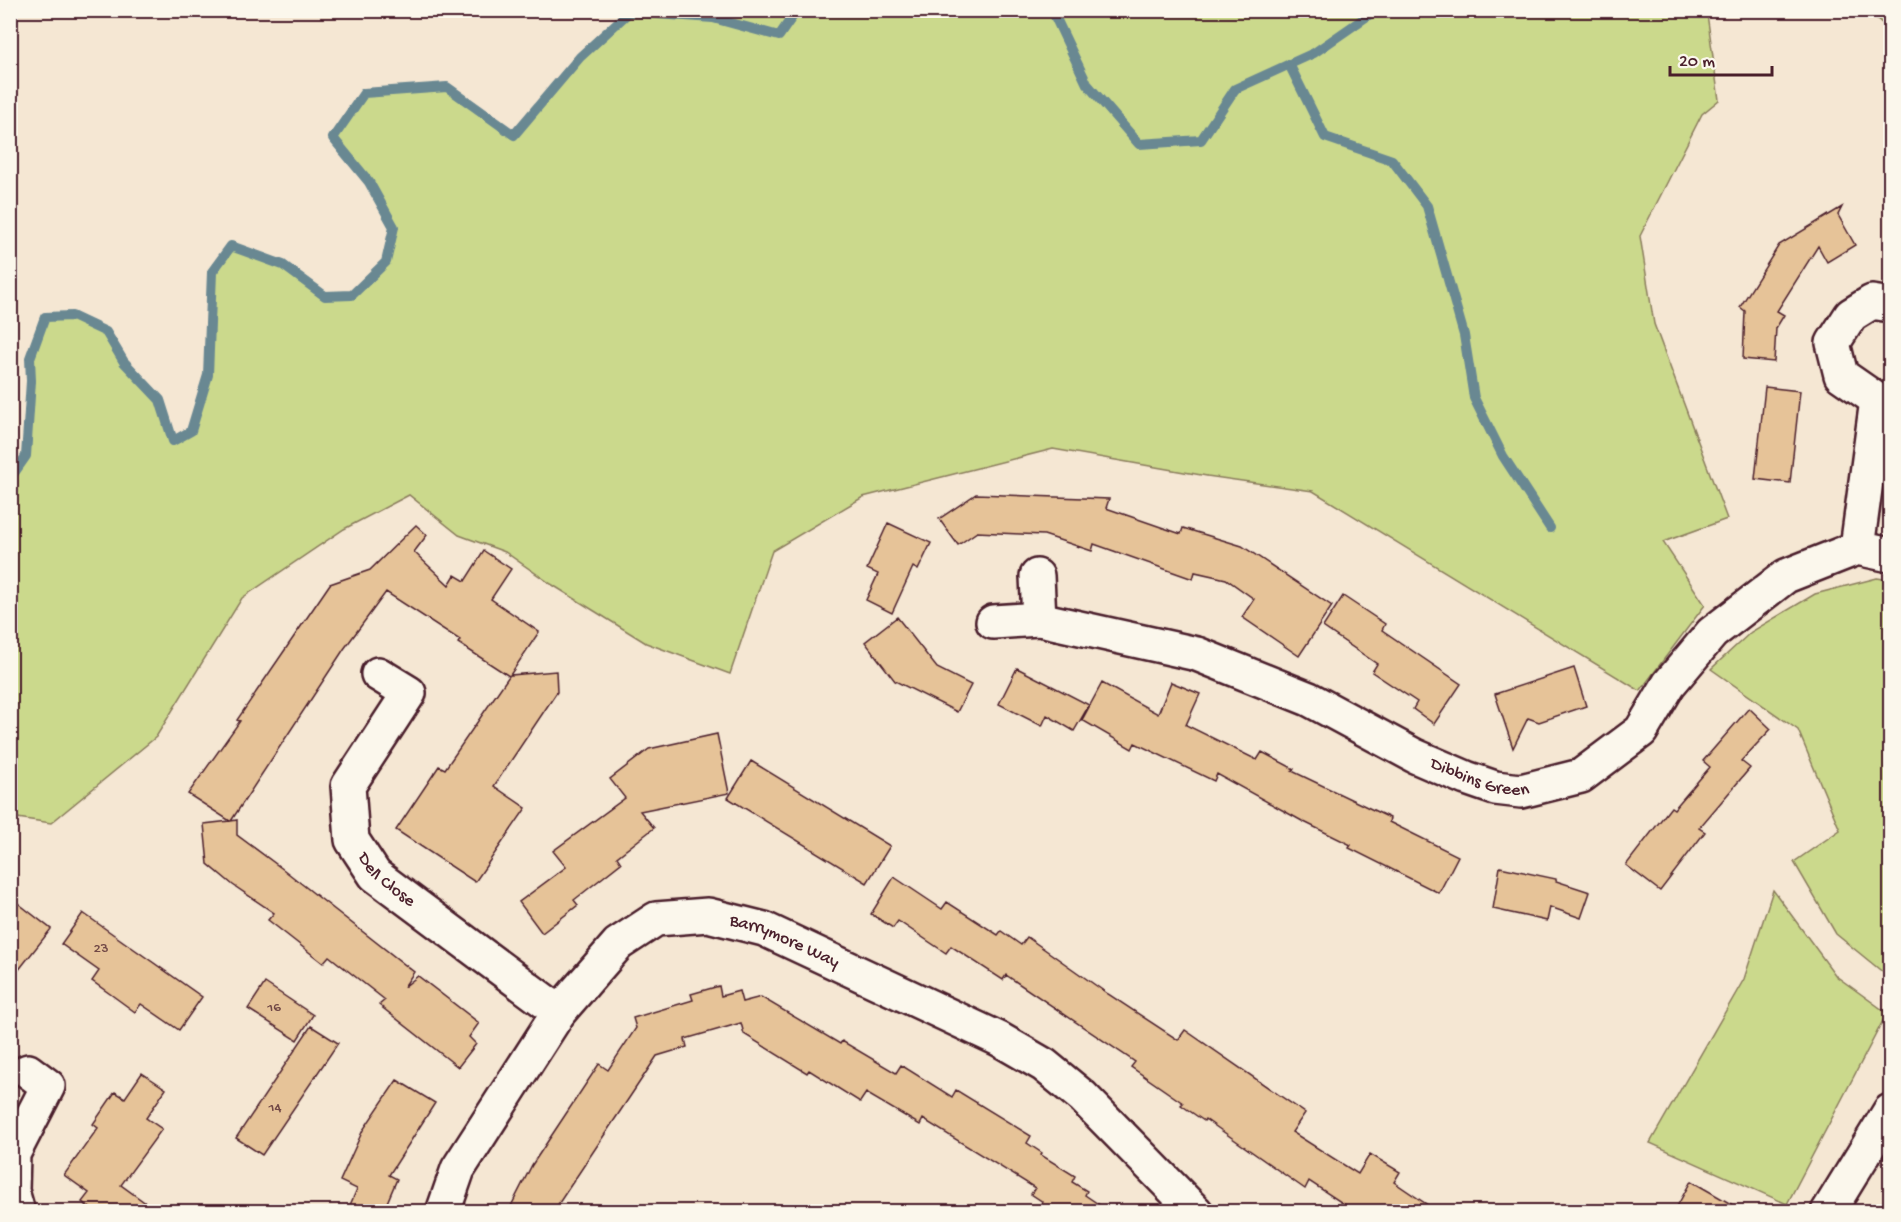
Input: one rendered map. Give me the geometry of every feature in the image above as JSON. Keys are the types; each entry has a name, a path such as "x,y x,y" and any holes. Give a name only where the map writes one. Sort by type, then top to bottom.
{"street":[{"path":"1890,305 1872,302 1851,315 1833,343 1841,375 1884,396 1857,548 1890,555"},
{"name":"Dibbins Green","path":"993,622 1039,619 1197,654 1309,699 1415,756 1456,774 1495,788 1521,791 1581,776 1641,731 1669,684 1712,633 1786,576 1857,548"},
{"path":"1037,576 1039,619"},
{"name":"Dell Close","path":"378,674 420,700 348,786 352,840 375,875 559,1012"},
{"name":"Barrymore Way","path":"443,1212 458,1169 559,1012 618,944 656,919 708,915 764,929 999,1039 1044,1065 1083,1097 1196,1212"},
{"path":"18,1212 12,1191 13,1154 48,1086 28,1071"},
{"path":"1828,1212 1890,1111"}],"green space":[{"path":"630,11 1709,11 1707,14 1719,100 1702,114 1640,236 1654,324 1727,519 1663,542 1705,605 1640,691 1313,491 1207,476 1053,449 863,497 772,551 730,674 646,643 551,584 505,552 459,535 409,495 344,529 242,598 156,737 51,823 11,817 11,475 26,456 31,381 30,358 45,317 72,316 106,332 124,362 160,400 173,441 192,431 208,375 212,272 231,246 283,265 325,296 352,295 386,262 394,227 369,182 333,138 364,93 447,87 514,135 580,57"},
{"path":"1868,11 1890,11 1890,30"},
{"path":"1877,578 1890,580 1890,978 1836,934 1794,862 1840,830 1798,730 1711,669 1751,632 1815,594"},
{"path":"1773,890 1836,976 1887,1013 1787,1204 1650,1143 1744,979"}],"building":[{"path":"1842,207 1838,215 1855,245 1827,262 1818,246 1777,311 1784,315 1776,328 1774,362 1743,359 1745,311 1740,307 1779,245"},
{"path":"1765,387 1800,391 1790,483 1755,479"},
{"path":"976,494 1109,499 1106,508 1181,534 1183,528 1242,546 1332,606 1299,656 1242,617 1254,599 1226,579 1195,572 1193,579 1094,544 1092,551 1044,535 977,532 958,545 939,519"},
{"path":"888,523 931,543 918,570 913,567 892,613 866,600 878,574 867,569"},
{"path":"416,525 427,535 414,552 449,585 455,575 465,581 484,551 511,569 491,599 539,632 510,675 556,671 557,692 494,786 526,808 475,882 396,830 439,766 445,769 509,676 458,643 460,640 386,592 344,649 231,821 237,820 237,835 414,972 404,987 418,976 479,1023 469,1037 476,1044 458,1067 379,1005 385,1000 329,956 323,963 268,920 274,913 233,885 208,864 204,824 230,821 188,794 240,721 237,720 330,584 370,570"},
{"path":"1343,596 1385,624 1382,630 1461,684 1434,724 1413,709 1417,702 1372,672 1377,664 1323,627"},
{"path":"897,617 937,668 971,685 957,712 895,681 865,642"},
{"path":"1017,668 1089,705 1074,731 1047,715 1042,726 999,704"},
{"path":"1574,668 1586,706 1539,722 1528,718 1513,748 1495,694"},
{"path":"1171,682 1200,694 1186,725 1257,760 1262,752 1294,769 1292,771 1390,818 1389,822 1458,856 1439,893 1349,848 1351,845 1217,774 1214,781 1135,743 1132,749 1082,720 1102,683 1158,714"},
{"path":"1749,708 1771,729 1741,761 1750,768 1699,828 1705,832 1660,891 1626,865 1671,807 1674,809 1710,767 1703,761"},
{"path":"717,734 729,793 640,811 654,828 617,857 621,863 574,900 578,905 542,933 519,902 566,867 553,851 625,798 610,779 649,749"},
{"path":"751,761 890,846 867,883 728,798"},
{"path":"1500,867 1556,879 1556,881 1590,892 1581,918 1550,907 1547,921 1493,909"},
{"path":"894,877 942,909 947,902 998,935 1001,931 1021,945 1027,937 1178,1040 1185,1030 1305,1113 1292,1132 1358,1174 1370,1154 1400,1172 1394,1182 1438,1212 1356,1212 1309,1181 1305,1189 1205,1119 1204,1121 1181,1105 1183,1103 1131,1067 1135,1062 1006,975 1003,980 951,946 946,953 898,921 893,928 871,914"},
{"path":"10,897 51,929 10,981"},
{"path":"83,913 202,997 179,1030 141,1004 135,1012 92,981 99,971 61,944"},
{"path":"265,983 313,1015 297,1040 248,1009"},
{"path":"719,986 721,996 739,991 742,1002 761,997 840,1044 842,1041 896,1073 901,1065 952,1097 956,1090 1031,1136 1027,1143 1042,1153 1041,1155 1075,1176 1072,1182 1087,1191 1085,1195 1110,1212 1037,1212 1043,1202 1031,1194 1035,1188 923,1119 920,1125 866,1093 860,1102 809,1070 807,1073 744,1034 741,1023 685,1039 687,1047 657,1056 553,1212 508,1212 532,1165 599,1064 608,1070 636,1028 633,1018 693,1000 691,994"},
{"path":"311,1026 338,1043 262,1155 236,1138"},
{"path":"142,1073 166,1089 146,1118 162,1129 121,1185 158,1212 96,1212 82,1202 89,1193 64,1175 98,1128 93,1124 115,1092 125,1098"},
{"path":"397,1080 435,1103 389,1175 397,1179 383,1212 347,1212 357,1189 340,1181 363,1130"},
{"path":"1691,1181 1745,1212 1674,1212"}],"waterway":[{"path":"10,475 12,476 26,456 31,381 30,358 45,317 72,316 106,332 124,362 160,400 173,441 191,431 208,375 212,272 231,246 283,265 325,296 352,295 386,262 394,227 369,182 333,138 364,93 447,87 514,135 580,57 629,12 713,18 779,36 797,10"},
{"path":"1052,10 1087,84 1139,144 1201,140 1235,89 1314,53 1376,10"},
{"path":"1289,64 1325,137 1392,160 1427,206 1464,335 1474,398 1503,456 1550,528"}]}
